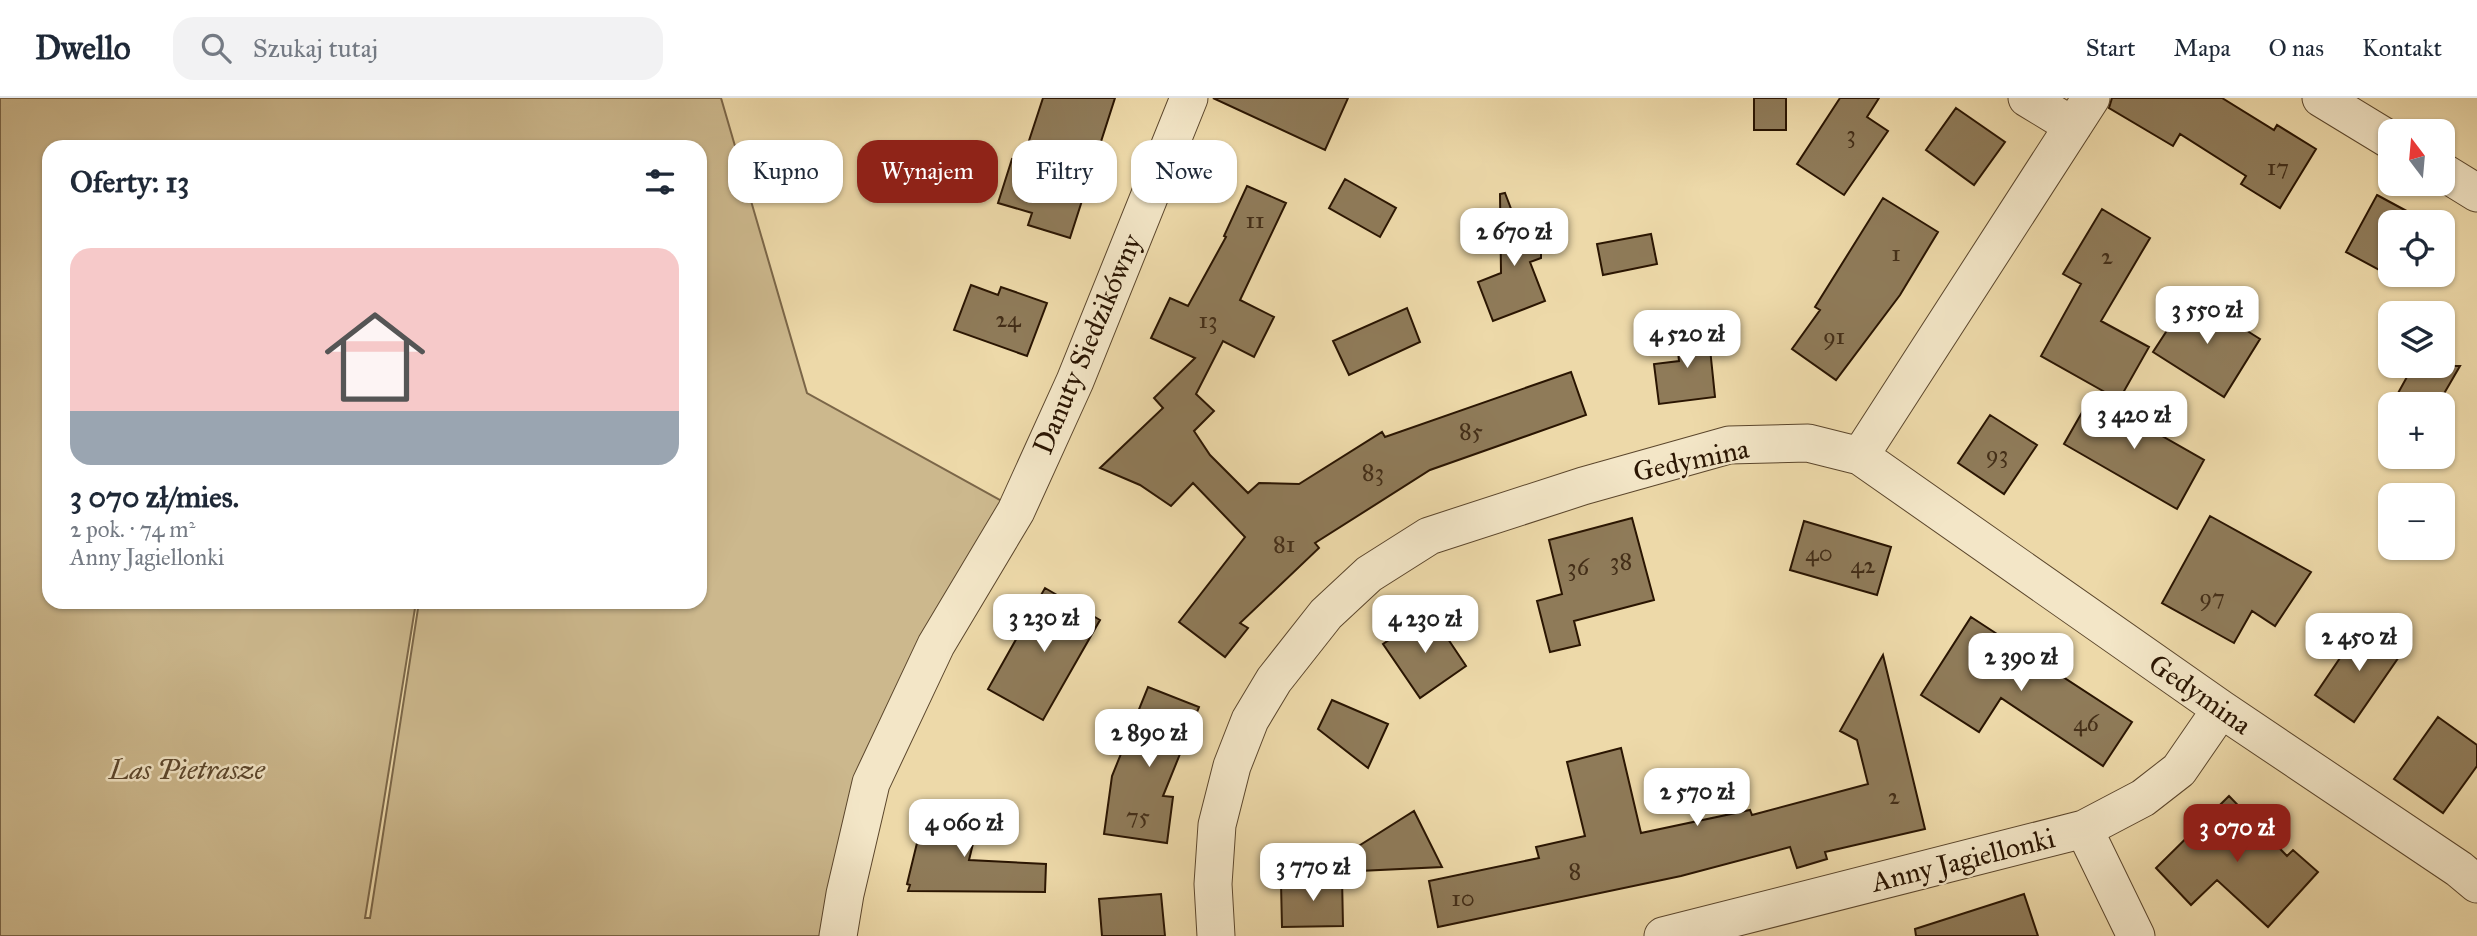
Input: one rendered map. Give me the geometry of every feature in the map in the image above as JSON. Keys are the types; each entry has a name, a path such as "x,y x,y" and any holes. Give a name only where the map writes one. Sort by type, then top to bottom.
{"street":[{"name":"Danuty Siedzikówny","path":"838,936 845,894 872,783 936,645 1016,511 1075,381 1189,98"},
{"path":"1860,456 2082,112 2027,98"},
{"path":"2321,98 2378,133"},
{"path":"2455,179 2477,192"},
{"name":"Gedymina","path":"1216,936 1213,884 1216,825 1231,766 1250,720 1274,680 1326,614 1369,573 1429,536 1583,486 1729,445 1808,443 1860,456 2221,709 2459,869 2477,884"},
{"name":"Anny Jagiellonki","path":"1662,936 2084,829 2143,798 2179,769 2221,709"},
{"path":"2084,829 2136,936"}],"green space":[{"name":"Las Pietrasze","path":"0,98 721,98 733,140 728,140 728,203 752,203 807,393 1016,509 937,645 838,936 0,936"}],"building":[{"path":"1043,98 1115,98 1102,140 1029,140"},
{"path":"1213,98 1348,98 1325,150"},
{"path":"1754,98 1786,98 1786,130 1754,130"},
{"path":"1840,98 1879,98 1867,117 1888,131 1844,195 1797,164"},
{"path":"2112,98 2222,98 2274,130 2277,125 2316,149 2280,208 2241,184 2246,176 2180,134 2173,146 2109,108"},
{"path":"1956,108 2005,142 1974,185 1926,150"},
{"path":"1012,159 1012,203 1081,203 1070,238 1028,225 1032,213 998,203"},
{"path":"1345,179 1396,208 1380,237 1329,208"},
{"path":"1247,186 1286,203 1240,300 1274,317 1254,357 1223,341 1196,394 1214,411 1194,431 1210,455 1248,493 1259,483 1299,484 1382,432 1385,437 1571,372 1586,415 1430,470 1315,543 1319,548 1240,623 1248,628 1225,657 1179,622 1245,537 1193,483 1171,506 1140,485 1100,468 1163,408 1154,398 1195,358 1151,338 1170,298 1188,306 1226,237 1224,236"},
{"path":"1505,193 1518,227 1541,228 1541,258 1530,262 1545,301 1493,321 1478,282 1501,273 1500,194"},
{"path":"2377,195 2405,210 2378,210 2378,269 2346,252"},
{"path":"1883,198 1938,232 1900,295 1836,380 1792,349 1820,310 1815,307"},
{"path":"2102,209 2150,238 2101,321 2149,347 2119,400 2041,356 2081,284 2063,274"},
{"path":"1651,234 1657,264 1603,275 1597,244"},
{"path":"971,285 998,295 1001,287 1047,303 1027,356 954,330"},
{"path":"2190,295 2260,339 2224,397 2153,352"},
{"path":"1407,308 1420,342 1349,375 1333,341"},
{"path":"1708,329 1715,397 1659,404 1654,364 1679,361 1676,333"},
{"path":"2406,378 2453,378 2445,392 2399,392"},
{"path":"2093,393 2204,460 2177,509 2064,444"},
{"path":"1990,415 2037,445 2004,494 1958,463"},
{"path":"2210,516 2311,572 2275,626 2252,611 2234,643 2162,603"},
{"path":"1632,518 1654,600 1574,621 1580,645 1550,652 1537,601 1562,594 1549,540"},
{"path":"1804,521 1891,547 1877,595 1790,570"},
{"path":"1045,588 1100,620 1043,720 988,689"},
{"path":"1430,612 1466,666 1420,698 1383,644"},
{"path":"1971,617 2132,722 2103,766 2001,698 1979,732 1921,695"},
{"path":"2363,624 2403,651 2354,722 2315,695"},
{"path":"1883,655 1925,829 1825,852 1827,859 1797,868 1790,847 1681,876 1438,927 1429,881 1539,858 1536,847 1585,836 1567,762 1621,748 1641,833 1750,810 1752,815 1868,784 1857,740 1840,731"},
{"path":"1148,687 1199,707 1163,796 1173,797 1167,843 1104,834 1112,776"},
{"path":"1332,700 1388,724 1368,768 1318,729"},
{"path":"2438,717 2477,745 2477,766 2443,813 2394,779"},
{"path":"2229,796 2287,856 2293,850 2318,872 2268,927 2217,880 2191,905 2156,868"},
{"path":"927,802 980,815 969,860 1046,864 1045,892 908,891 910,885 907,884"},
{"path":"1414,811 1442,867 1316,873"},
{"path":"1342,877 1343,926 1282,927 1281,883"},
{"path":"1161,894 1165,936 1102,936 1099,899"},
{"path":"2024,894 2038,936 1916,936 1915,929"}]}
